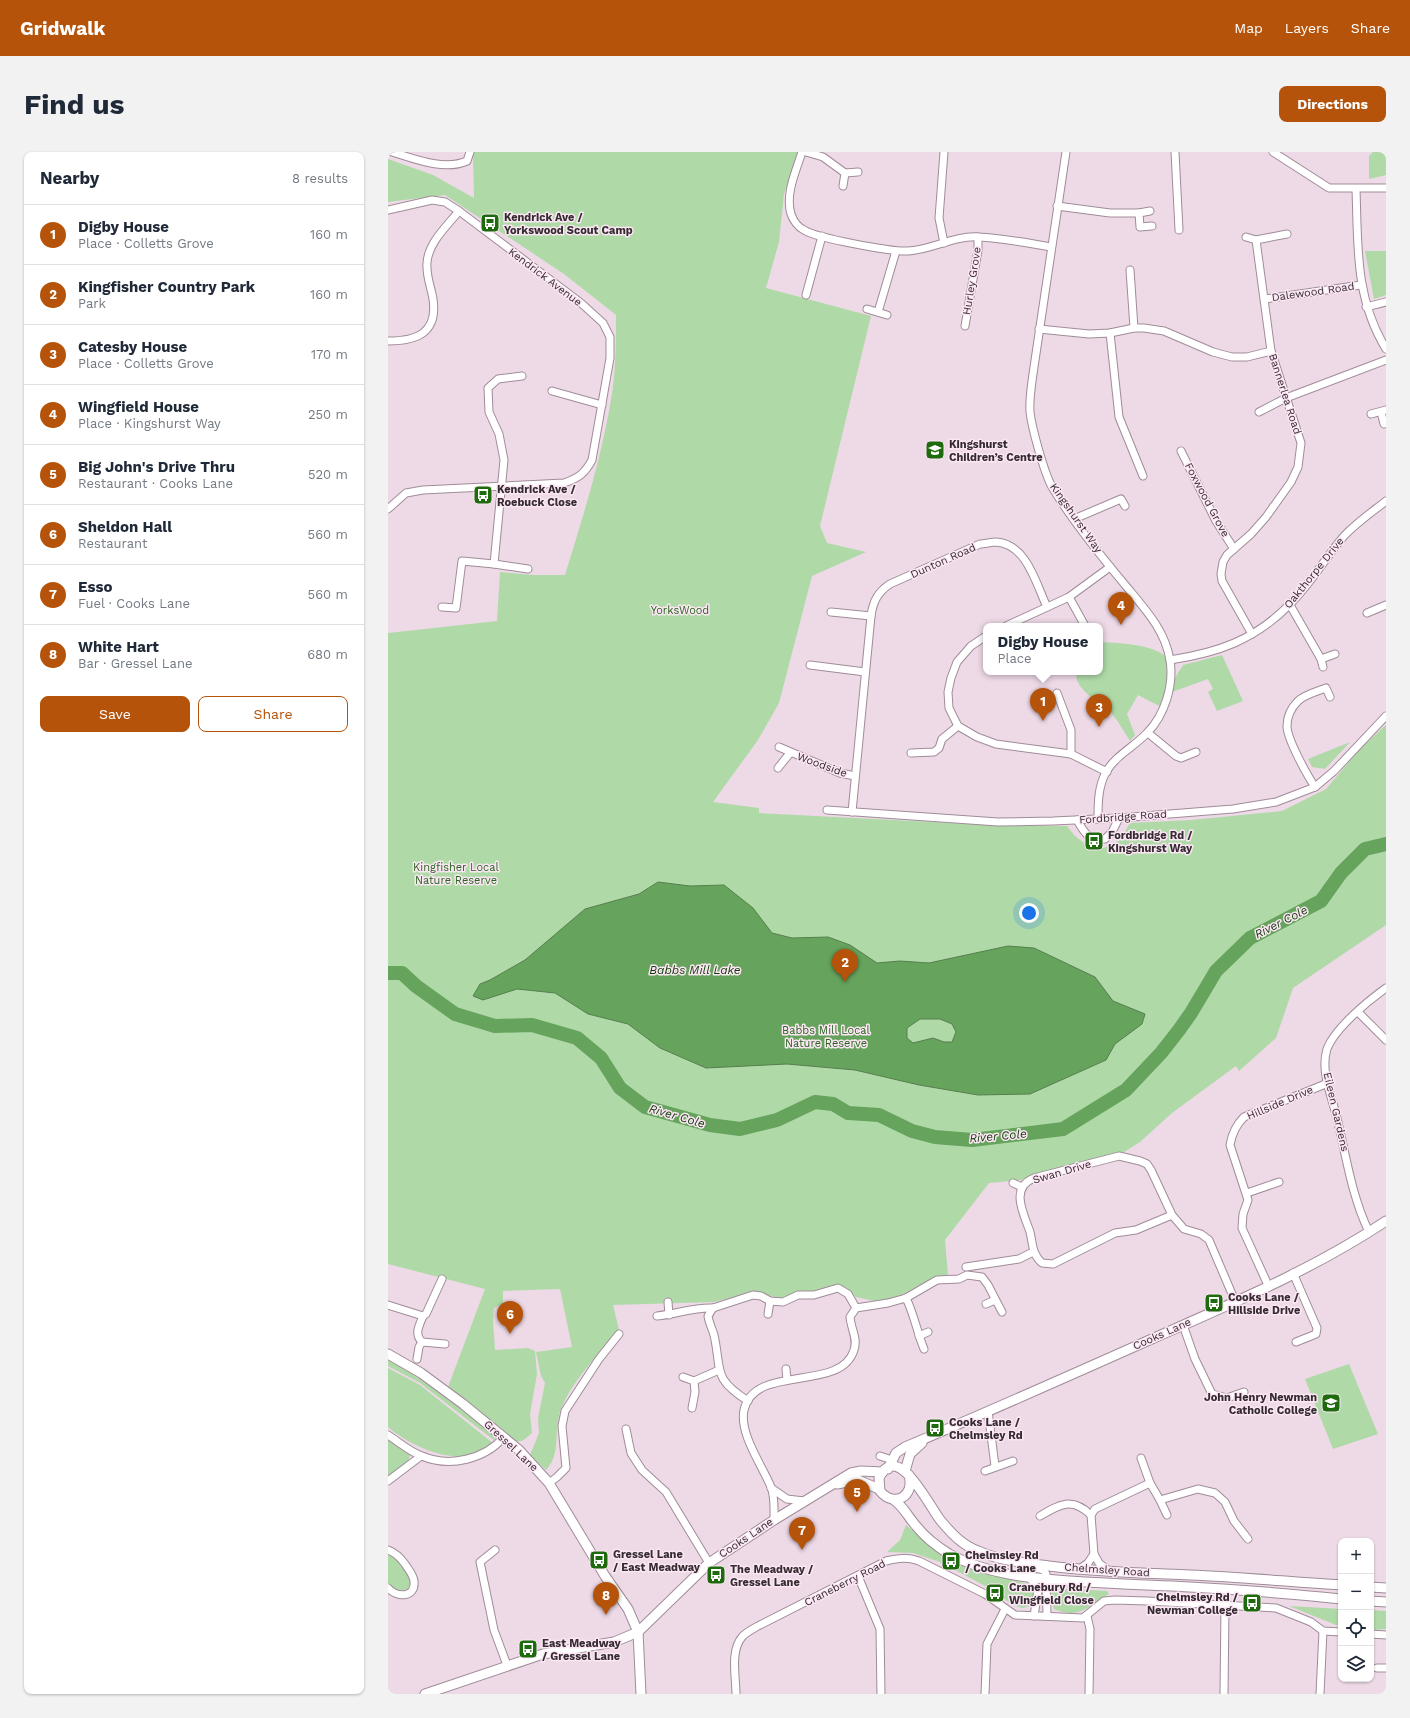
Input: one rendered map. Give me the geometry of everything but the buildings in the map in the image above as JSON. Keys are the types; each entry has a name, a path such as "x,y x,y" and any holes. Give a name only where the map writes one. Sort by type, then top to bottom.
{"street":[{"path":"392,152 424,161 459,164 467,160 470,152"},
{"path":"802,152 789,196 791,214 796,224 804,231 896,251 909,251 962,238 978,236 1051,247"},
{"path":"806,152 823,157 845,173 858,172"},
{"path":"944,152 939,218 944,242"},
{"name":"Kingshurst Way","path":"1066,152 1039,329 1030,403 1031,419 1052,486 1074,519 1110,567 1160,629 1170,660 1171,678 1168,694 1163,708 1148,733 1114,761 1106,772 1098,794 1098,819"},
{"path":"1175,152 1179,230"},
{"path":"1273,152 1330,188 1386,188"},
{"path":"843,186 845,173"},
{"path":"1356,189 1361,285 1366,308 1376,333 1386,349"},
{"name":"Kendrick Avenue","path":"388,210 432,200 445,202 581,304 603,323 610,337 610,358 592,460 586,472 577,479 564,483 411,492 401,497 388,509"},
{"path":"1057,206 1110,213 1139,213 1150,211"},
{"path":"388,341 404,341 421,336 430,326 433,317 433,300 427,278 427,262 432,245 458,211"},
{"path":"1139,213 1140,227 1152,226"},
{"path":"1246,237 1256,240 1279,233 1287,234"},
{"path":"806,295 822,236"},
{"name":"Hurley Grove","path":"965,326 978,250 978,236"},
{"name":"Bannerlea Road","path":"1252,634 1222,582 1221,574 1223,562 1266,517 1291,482 1298,467 1301,442 1298,429 1271,351 1256,240"},
{"path":"878,312 896,251"},
{"path":"1130,270 1134,328"},
{"name":"Dalewood Road","path":"1265,300 1361,285"},
{"path":"1366,308 1386,302"},
{"path":"867,309 887,316"},
{"path":"1039,329 1089,334 1110,333 1134,328 1164,331 1212,352 1232,357 1247,357 1271,351"},
{"path":"1110,333 1119,417 1143,476"},
{"path":"1260,412 1286,398 1386,360"},
{"path":"494,564 503,486 504,460 499,434 488,412 488,388 498,379 522,376"},
{"path":"552,391 602,405"},
{"path":"1371,414 1384,411 1384,424"},
{"name":"Foxwood Grove","path":"1181,450 1216,521 1234,549"},
{"path":"1074,519 1121,499 1125,506"},
{"name":"Oakthorpe Drive","path":"1170,660 1200,656 1234,644 1252,634 1290,605 1345,535 1386,501"},
{"name":"Dunton Road","path":"852,812 870,616 873,602 881,590 890,584 980,544 996,542 1010,547 1024,557 1047,607"},
{"path":"442,607 456,608 462,561 528,569"},
{"path":"1012,623 1069,597 1110,567"},
{"path":"1069,597 1083,623"},
{"path":"1290,605 1321,660 1323,668"},
{"path":"1367,613 1386,605"},
{"path":"831,612 870,616"},
{"path":"983,638 971,646 957,662 951,678 948,692 949,708 958,726 977,738 996,744 1071,754 1106,772"},
{"path":"1321,660 1335,654"},
{"path":"810,665 865,672"},
{"path":"1315,787 1306,775 1288,734 1289,715 1299,699 1326,688 1330,697"},
{"path":"1056,693 1071,730 1071,754"},
{"name":"Fordbridge Road","path":"827,810 998,822 1119,818 1233,809 1269,803 1285,800 1315,787 1334,771 1386,716"},
{"path":"911,753 934,752 939,748 942,739 958,726"},
{"path":"1148,733 1176,756 1181,758 1196,752"},
{"name":"Woodside","path":"779,747 790,753 840,773 855,776"},
{"name":"Woodside","path":"778,768 790,753"},
{"path":"1077,820 1084,833 1093,839 1105,839 1112,832 1119,818"},
{"name":"Eileen Gardens","path":"1369,1232 1362,1216 1328,1083 1325,1059 1328,1048 1333,1039 1358,1012 1386,988"},
{"path":"1358,1012 1386,1040"},
{"name":"Hillside Drive","path":"1268,1285 1242,1228 1243,1214 1248,1200 1230,1144 1231,1136 1237,1124 1244,1117 1328,1083"},
{"name":"Swan Drive","path":"1033,1252 1030,1234 1020,1202 1022,1187 1034,1178 1124,1156 1147,1164 1172,1216 1184,1229 1201,1234 1209,1240 1235,1301"},
{"path":"1247,1193 1279,1182"},
{"path":"1013,1183 1022,1187"},
{"path":"966,1267 1019,1259 1033,1252 1042,1263 1053,1264 1115,1233 1136,1230 1172,1216"},
{"name":"Cooks Lane","path":"888,1467 896,1453 905,1447 933,1436 1235,1301 1293,1273 1369,1232 1386,1221"},
{"path":"1293,1273 1317,1328 1316,1334 1296,1342"},
{"path":"774,1520 774,1506 771,1488 745,1428 744,1416 748,1401 766,1385 787,1380 810,1378 824,1374 843,1366 850,1360 855,1345 850,1317 856,1308 888,1303 906,1298 938,1280 959,1279 967,1275 982,1277 988,1284 1002,1312"},
{"path":"422,1342 416,1333 423,1316 426,1314 442,1280"},
{"path":"657,1316 679,1314 692,1308 713,1308 752,1295 761,1296 770,1301 788,1301 798,1296 814,1295 838,1288 848,1294 856,1308"},
{"path":"906,1298 911,1308 918,1336 924,1349"},
{"path":"986,1304 995,1300"},
{"path":"768,1314 770,1301"},
{"path":"668,1302 669,1315"},
{"path":"388,1305 423,1316"},
{"path":"713,1308 708,1316 714,1334 718,1370 730,1388 748,1401"},
{"path":"1183,1325 1195,1358 1212,1394 1227,1398 1244,1392"},
{"path":"918,1336 928,1332"},
{"path":"549,1483 566,1468 562,1426 569,1402 599,1359 619,1334"},
{"path":"422,1342 445,1344"},
{"path":"417,1359 419,1347 422,1342"},
{"name":"Gressel Lane","path":"388,1354 421,1373 504,1437 519,1450 549,1483 605,1576 628,1609 638,1632"},
{"path":"786,1369 787,1380"},
{"path":"683,1377 694,1381 718,1370"},
{"path":"692,1408 695,1392 694,1381"},
{"path":"988,1411 995,1466"},
{"path":"626,1429 631,1453 642,1470 666,1492 709,1563"},
{"path":"388,1435 421,1456 447,1461 474,1458 495,1447 504,1437"},
{"name":"Cooks Lane","path":"828,1487 858,1480 879,1489 885,1496 894,1500 904,1497 910,1490 911,1483 907,1473 910,1454 933,1436"},
{"path":"388,1482 421,1456"},
{"path":"879,1489 878,1481 888,1467 880,1456"},
{"path":"1140,1458 1150,1482 1167,1515"},
{"path":"985,1471 995,1466 1013,1461"},
{"name":"Cooks Lane","path":"638,1632 709,1563 774,1520 851,1473 896,1467 907,1473"},
{"name":"Chelmsley Road","path":"907,1473 940,1520 955,1537 977,1551 1008,1560 1078,1570 1194,1575 1338,1585"},
{"path":"1110,1572 1099,1563 1094,1554 1091,1515 1095,1509 1150,1482"},
{"path":"771,1488 787,1499 804,1501"},
{"path":"1160,1500 1198,1489 1215,1493 1225,1502 1234,1521 1248,1539"},
{"name":"Chelmsley Road","path":"894,1500 903,1506 921,1531 949,1554 982,1568 1030,1578 1253,1590 1338,1599"},
{"path":"1040,1516 1064,1504 1082,1507 1091,1515"},
{"path":"388,1550 398,1555 412,1575 414,1582 411,1591 404,1595 396,1595 388,1588"},
{"path":"495,1550 480,1562 494,1630 507,1665"},
{"path":"1078,1570 1088,1563 1094,1554"},
{"name":"Craneberry Road","path":"736,1694 735,1656 737,1646 742,1637 758,1626 886,1561 899,1558 909,1557 919,1560 985,1594 1015,1615 1076,1618 1087,1616"},
{"path":"1008,1560 1012,1565 1044,1570 1046,1579 1047,1616"},
{"path":"858,1576 880,1629 881,1694"},
{"path":"1030,1578 1038,1590 1034,1616"},
{"path":"1374,1587 1386,1588"},
{"path":"1088,1694 1090,1629 1087,1616 1099,1604 1109,1600 1276,1608 1310,1622 1322,1632 1338,1632"},
{"path":"1374,1601 1386,1602"},
{"path":"1224,1694 1225,1606"},
{"path":"985,1694 987,1644 1006,1609"},
{"path":"425,1694 507,1665 550,1653 614,1642 638,1632 641,1694"},
{"path":"1320,1694 1322,1632"},
{"path":"1374,1634 1386,1635"},
{"path":"1377,1668 1386,1668"}],"green space":[{"path":"473,152 799,152 784,194 779,242 766,288 871,316 820,526 827,543 866,552 812,576 779,703 758,740 713,802 759,808 759,813 1011,826 1067,826 1075,836 1088,846 1104,848 1120,840 1130,823 1191,820 1282,811 1326,789 1360,749 1386,725 1386,925 1293,988 1276,1038 1239,1071 1236,1066 1172,1113 1140,1142 1124,1152 1032,1175 1021,1180 989,1183 945,1240 948,1275 935,1277 899,1296 879,1302 856,1297 847,1288 837,1286 815,1292 805,1291 780,1298 754,1292 714,1302 613,1305 620,1334 616,1334 593,1360 565,1400 559,1417 554,1457 546,1470 530,1455 539,1433 538,1418 545,1383 541,1376 536,1352 572,1347 560,1289 503,1291 503,1304 494,1308 493,1321 495,1350 528,1348 535,1351 537,1374 530,1414 532,1433 522,1441 514,1441 448,1387 485,1289 388,1264 388,633 497,621 500,572 533,575 565,575 597,466 607,422 615,368 616,315 564,274 445,195 388,202 388,159 433,175 474,198"},
{"path":"1373,152 1386,152 1386,175 1369,179 1369,156"},
{"path":"1365,251 1386,251 1386,295 1374,299"},
{"path":"1103,642 1137,645 1156,651 1170,660 1163,708 1138,695 1127,714 1135,735 1130,741 1112,714 1084,691 1076,675 1103,675"},
{"path":"1222,655 1243,701 1217,711 1208,692 1213,689 1208,679 1172,692 1175,678 1183,665"},
{"path":"1350,742 1325,769 1312,767 1308,759"},
{"path":"388,1359 395,1362 450,1400 494,1435 495,1441 420,1383 388,1366"},
{"path":"1349,1364 1378,1434 1333,1449 1305,1379"},
{"path":"388,1368 420,1385 494,1444 472,1455 461,1457 450,1456 427,1450 406,1440 396,1433 388,1427"},
{"path":"388,1438 410,1455 408,1462 388,1477"},
{"path":"906,1525 941,1555 978,1572 1025,1583 1034,1588 1035,1597 1031,1606 1022,1608 1013,1605 987,1587 940,1562 913,1553 887,1552 900,1540"},
{"path":"388,1555 402,1564 409,1574 410,1585 407,1590 396,1590 388,1583"},
{"path":"1057,1588 1107,1591 1109,1594 1083,1610 1071,1613 1054,1609 1049,1593"},
{"path":"1289,1606 1338,1609 1338,1626"},
{"path":"1374,1610 1386,1611 1386,1629 1374,1630"}],"water":[{"name":"Babbs Mill Lake","path":"658,882 690,886 724,885 753,908 772,933 792,938 828,937 850,945 877,963 900,961 929,963 1008,946 1034,948 1095,977 1113,1001 1145,1014 1142,1024 1115,1044 1106,1060 1030,1094 978,1095 919,1085 855,1070 787,1064 706,1068 660,1048 628,1024 588,1014 555,993 517,989 483,1000 473,996 480,984 525,960 585,909 639,894","holes":["920,1019 940,1019 952,1024 956,1032 952,1042 944,1042 933,1038 913,1043 907,1038 907,1028"]}],"waterway":[{"name":"River Cole","path":"388,973 402,973 416,986 455,1014 495,1026 532,1025 577,1038 601,1058 620,1088 645,1107 710,1125 740,1129 777,1120 815,1102 833,1104 848,1113 879,1115 912,1131 935,1137 972,1140 1063,1129 1126,1090 1161,1053 1179,1030 1216,971 1250,938 1321,901 1341,873 1365,849 1386,844"}],"place":[{"name":"Kendrick Ave / Yorkswood Scout Camp","path":"490,223"},
{"name":"Kingshurst Children’s Centre","path":"935,450"},
{"name":"Kendrick Ave / Roebuck Close","path":"483,495"},
{"name":"Wingfield House","path":"1121,625"},
{"name":"Digby House","path":"1043,721"},
{"name":"Catesby House","path":"1099,727"},
{"name":"Fordbridge Rd / Kingshurst Way","path":"1094,841"},
{"name":"Kingfisher Country Park","path":"845,982"},
{"name":"Cooks Lane / Hillside Drive","path":"1214,1303"},
{"name":"Sheldon Hall","path":"510,1334"},
{"name":"John Henry Newman Catholic College","path":"1331,1403"},
{"name":"Cooks Lane / Chelmsley Rd","path":"935,1428"},
{"name":"Big John's Drive Thru","path":"857,1512"},
{"name":"Esso","path":"802,1550"},
{"name":"Gressel Lane / East Meadway","path":"599,1560"},
{"name":"Chelmsley Rd / Cooks Lane","path":"951,1561"},
{"name":"The Meadway / Gressel Lane","path":"716,1575"},
{"name":"Cranebury Rd / Wingfield Close","path":"995,1593"},
{"name":"Chelmsley Rd / Newman College","path":"1252,1603"},
{"name":"White Hart","path":"606,1615"},
{"name":"East Meadway / Gressel Lane","path":"528,1649"}],"park label":[{"name":"YorksWood","path":"680,610"},
{"name":"Kingfisher Local Nature Reserve","path":"456,873"},
{"name":"Babbs Mill Local Nature Reserve","path":"826,1036"}]}
